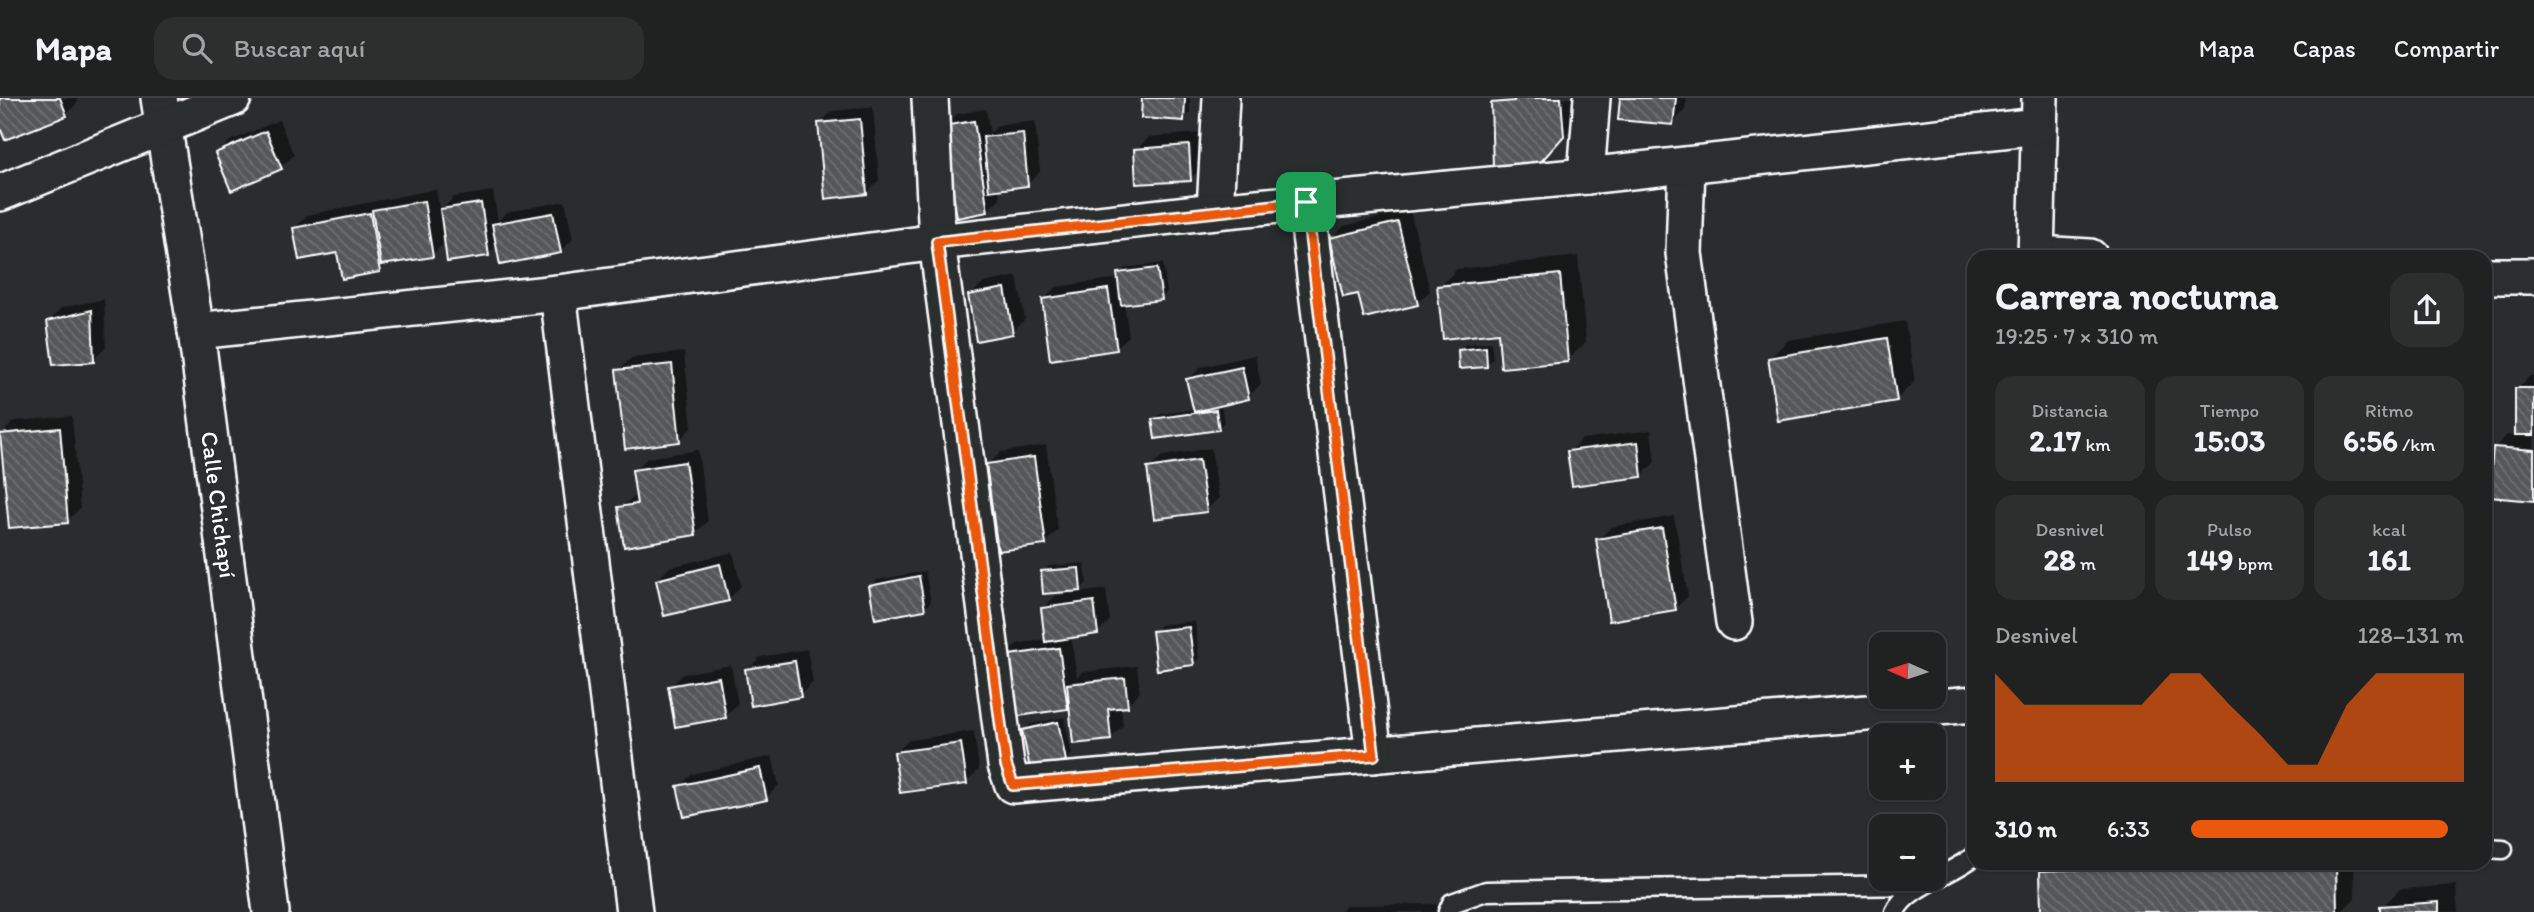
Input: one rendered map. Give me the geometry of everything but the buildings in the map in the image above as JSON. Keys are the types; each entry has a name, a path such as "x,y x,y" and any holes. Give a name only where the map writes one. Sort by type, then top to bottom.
{"street":[{"path":"0,193 161,113 233,98"},
{"path":"930,98 937,242 1006,765 1013,785 1967,706"},
{"path":"1214,211 1221,98"},
{"path":"1586,176 1592,98"},
{"path":"196,331 558,293 937,242 1214,211 1688,165 2039,112 2036,250"},
{"name":"Calle Chichapí","path":"161,113 196,331 271,912"},
{"path":"1688,165 1684,253 1734,622"},
{"path":"1306,202 1374,755"},
{"path":"2492,276 2534,276"},
{"path":"558,293 634,912"}],"lane":[{"path":"1946,872 1967,860"},
{"path":"1448,912 1452,903 1486,891 1869,886"},
{"path":"1895,912 1916,891"}],"route":[{"path":"1306,202 1374,755 1013,785 1006,765 937,242 1306,202"}]}
